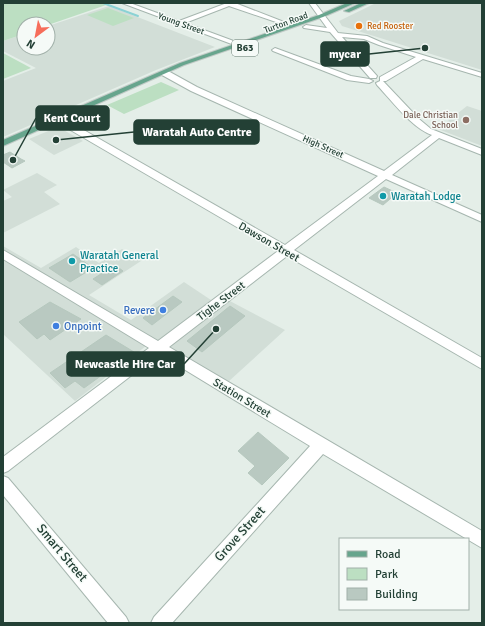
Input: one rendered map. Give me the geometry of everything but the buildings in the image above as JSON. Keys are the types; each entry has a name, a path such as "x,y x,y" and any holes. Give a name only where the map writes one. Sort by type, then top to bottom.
{"main road":[{"name":"Turton Road","path":"165,73 188,68 306,27 352,3"},
{"name":"Turton Road","path":"3,143 165,73 182,64 238,44 366,3"}],"street":[{"name":"Young Street","path":"125,3 238,44"},
{"path":"312,3 322,18 371,78"},
{"path":"179,23 230,4 281,22"},
{"path":"306,27 334,33 365,37 381,44 421,57 482,75"},
{"path":"275,50 350,78 371,78 382,81 420,125 438,135 482,152"},
{"path":"382,81 421,57"},
{"name":"High Street","path":"165,73 194,89 482,219"},
{"name":"Dawson Street","path":"58,119 482,364"},
{"name":"Tighe Street","path":"3,466 438,135"},
{"name":"Station Street","path":"5,257 482,540"},
{"name":"Grove Street","path":"160,623 321,445"},
{"name":"Smart Street","path":"3,483 120,623"}],"shaded area":[{"path":"376,3 482,4 482,70 342,26 339,21"},
{"path":"109,6 215,47 156,70 3,137 3,81 36,68 3,51 3,41 16,37 16,56 56,56 56,23"},
{"name":"Dale Christian School","path":"467,106 482,111 482,146 438,129"},
{"path":"58,127 83,141 54,155 29,139"},
{"path":"37,173 57,185 44,192 60,204 3,233 3,201 12,197 3,190"},
{"path":"3,246 41,268 76,247 99,263 122,249 141,261 89,295 131,320 184,282 220,306 228,300 285,330 228,382 155,339 75,401 3,334"}],"green space":[{"path":"3,3 109,4 56,22 56,16 16,16 16,37 3,41"},
{"path":"108,8 134,18 113,26 87,15"},
{"path":"3,53 31,68 3,79"},
{"path":"161,82 179,90 124,114 107,105"}],"waterway":[{"path":"103,3 138,16"}],"place":[{"name":"Red Rooster","path":"359,26"},
{"name":"mycar","path":"425,48"},
{"name":"Dale Christian School","path":"466,120"},
{"name":"Waratah Auto Centre","path":"56,140"},
{"name":"Kent Court","path":"13,160"},
{"name":"Waratah Lodge","path":"383,196"},
{"name":"Waratah General Practice","path":"72,261"},
{"name":"Revere","path":"163,310"},
{"name":"Onpoint","path":"56,326"},
{"name":"Newcastle Hire Car","path":"216,329"}]}
